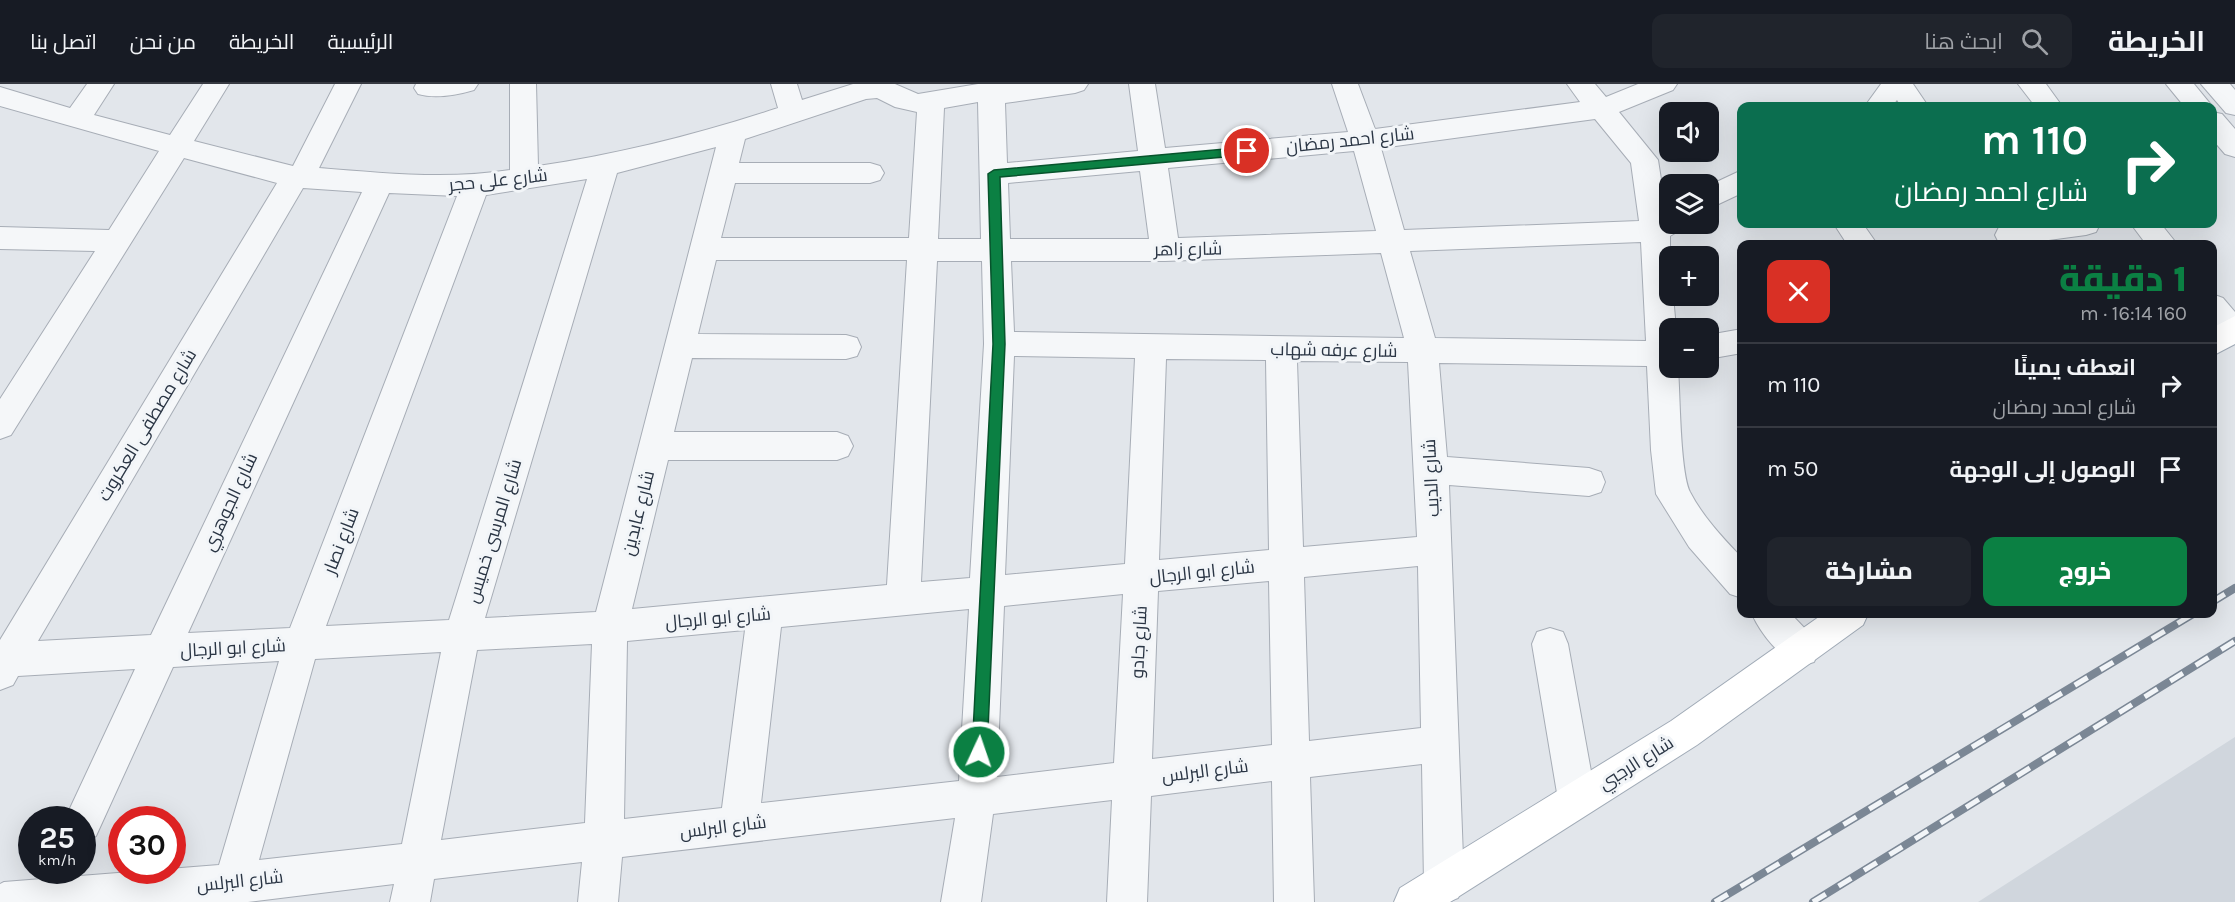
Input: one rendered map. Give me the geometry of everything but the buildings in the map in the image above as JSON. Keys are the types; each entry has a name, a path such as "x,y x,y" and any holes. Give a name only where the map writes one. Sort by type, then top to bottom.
{"main road":[{"name":"شارع الرجبي","path":"1429,893 1684,733 1845,618"}],"street":[{"path":"76,120 101,84"},
{"path":"0,426 216,84"},
{"name":"شارع مصطفى العكروت","path":"3,664 298,177 348,84"},
{"path":"427,88 465,84"},
{"path":"523,84 524,180"},
{"path":"783,84 793,113"},
{"name":"شارع على حجر","path":"0,96 76,120 298,177 380,183 475,186 604,166 733,132 864,90 881,88 911,102 991,90 1075,84"},
{"path":"1142,84 1165,250"},
{"name":"شارع الديب","path":"1345,84 1365,140 1423,351 1432,470 1440,744 1429,893"},
{"path":"1580,84 1644,160 1659,215"},
{"name":"شارع احمد رمضان","path":"994,174 1365,140 1601,109 1665,84"},
{"path":"1881,102 1897,84 1912,102"},
{"path":"2031,84 2046,102"},
{"path":"2179,84 2195,102"},
{"path":"2214,84 2235,106"},
{"path":"961,902 977,797 999,344 991,90"},
{"path":"903,601 931,100"},
{"path":"2217,127 2235,147"},
{"name":"شارع عابدين","path":"598,902 604,840 610,627 733,132"},
{"name":"شارع المرسى خميس","path":"410,902 462,635 604,166"},
{"path":"723,173 870,173"},
{"name":"شارع الجوهري","path":"90,806 380,183"},
{"path":"1719,193 1737,183"},
{"name":"شارع نصار","path":"231,892 302,644 475,186"},
{"name":"شارع زاهر","path":"704,249 1165,250 1394,243 1659,226"},
{"path":"2008,234 2055,228"},
{"path":"2148,228 2159,240"},
{"path":"1662,234 1665,318"},
{"path":"0,238 117,241"},
{"path":"2217,316 2226,334"},
{"path":"1719,345 1737,342"},
{"name":"شارع عرفه شهاب","path":"999,344 1659,355"},
{"path":"680,346 846,347"},
{"name":"شارع جادو","path":"1127,902 1151,346"},
{"path":"1281,349 1294,902"},
{"path":"1666,378 1667,450 1673,494 1701,537 1737,577"},
{"path":"655,446 837,446"},
{"path":"1432,470 1589,482"},
{"name":"شارع ابو الرجال","path":"3,664 160,651 610,627 1434,550"},
{"path":"739,825 765,614"},
{"path":"1773,618 1801,650"},
{"path":"1550,644 1577,800"},
{"name":"شارع البرلس","path":"4,902 52,890 231,892 418,862 1440,744"}],"shaded area":[{"path":"2235,737 2235,902 1978,902"}],"railway":[{"path":"2217,599 2235,588"},
{"path":"1715,902 2186,618"},
{"path":"1813,902 2235,641"}],"route":[{"path":"979,752 999,344 994,174 1247,151"}]}
